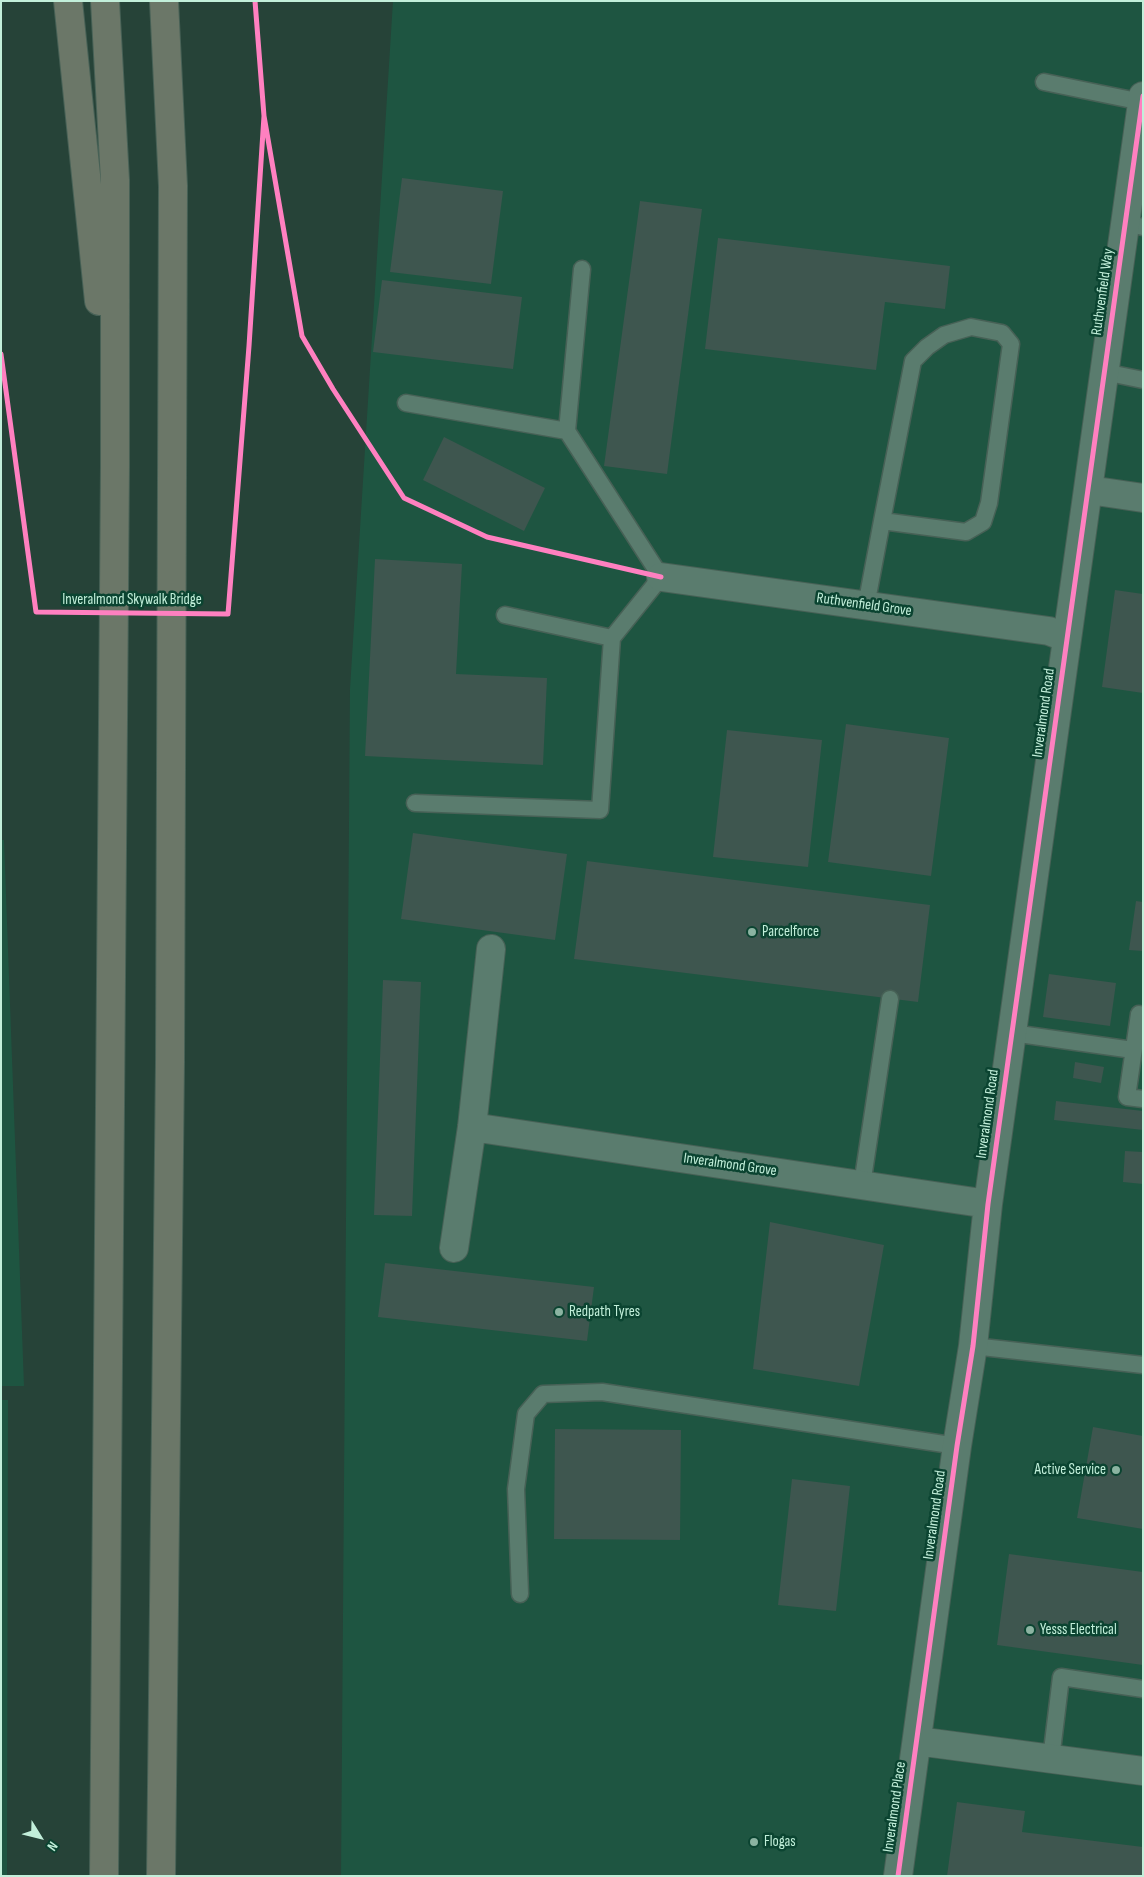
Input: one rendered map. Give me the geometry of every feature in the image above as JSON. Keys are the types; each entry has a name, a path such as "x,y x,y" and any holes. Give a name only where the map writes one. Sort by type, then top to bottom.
{"highway":[{"path":"68,1 77,73 115,464"},
{"path":"104,1876 115,464 115,180 105,1"},
{"path":"161,1876 170,1062 173,245 173,186 164,1"}],"street":[{"name":"Ruthvenfield Way","path":"1089,490 1104,372 1134,225 1142,99"},
{"path":"1089,490 1143,498"},
{"name":"Inveralmond Road","path":"917,1741 957,1446 973,1346 988,1204 1089,490"},
{"name":"Ruthvenfield Grove","path":"661,577 1049,630 1067,638"},
{"path":"454,1248 472,1127 491,948"},
{"name":"Inveralmond Grove","path":"472,1127 988,1204"},
{"path":"917,1741 1143,1771"},
{"name":"Inveralmond Place","path":"898,1876 917,1741"}],"lane":[{"path":"1044,82 1142,99"},
{"path":"415,803 600,810 612,638 661,577 567,431 582,269"},
{"path":"866,606 882,521 913,361 927,347 944,335 971,326 1002,332 1011,344 989,503 983,522 966,532 882,521"},
{"path":"1104,372 1143,380"},
{"path":"406,403 567,431"},
{"path":"505,615 612,638"},
{"path":"862,1185 890,999"},
{"path":"1143,1014 1139,1014 1128,1097 1143,1098"},
{"path":"1012,1033 1133,1050"},
{"path":"973,1346 1143,1365"},
{"path":"520,1594 516,1489 526,1414 543,1394 602,1392 957,1446"},
{"path":"1050,1759 1061,1678 1143,1689"}],"shaded area":[{"path":"393,1 1143,1 1143,1876 341,1876 350,689"},
{"path":"1,840 4,840 24,1386 1,1386"},
{"path":"1,1400 8,1400 7,1876 1,1876"}],"building":[{"path":"402,178 503,191 491,284 390,272"},
{"path":"640,201 702,209 667,474 604,466"},
{"path":"718,238 950,266 945,309 885,302 876,370 705,349"},
{"path":"382,280 522,297 513,369 373,352"},
{"path":"444,437 545,488 524,531 423,480"},
{"path":"375,559 462,564 456,674 547,678 543,765 365,756"},
{"path":"1115,590 1143,594 1143,693 1102,687"},
{"path":"846,724 949,738 931,876 828,862"},
{"path":"727,730 822,740 808,867 713,857"},
{"path":"413,833 567,854 555,940 401,919"},
{"name":"Parcelforce","path":"587,861 930,905 918,1002 574,959"},
{"path":"1136,901 1143,902 1143,951 1129,950"},
{"path":"1049,974 1116,983 1110,1026 1043,1017"},
{"path":"383,980 421,982 412,1216 374,1215"},
{"path":"1075,1062 1104,1067 1101,1083 1073,1078"},
{"path":"1056,1101 1143,1111 1143,1130 1054,1120"},
{"path":"1125,1151 1143,1152 1143,1184 1123,1182"},
{"path":"770,1222 884,1245 859,1386 753,1369"},
{"path":"385,1263 594,1287 587,1341 378,1317"},
{"path":"1093,1427 1143,1436 1143,1529 1077,1518"},
{"path":"555,1429 681,1430 680,1540 554,1539"},
{"path":"792,1479 850,1486 836,1611 778,1605"},
{"path":"1009,1554 1143,1572 1143,1665 997,1645"},
{"path":"957,1802 1025,1811 1022,1832 1143,1847 1143,1876 947,1876"}],"cycle path":[{"path":"255,1 264,116 302,336 333,389 404,498 487,537 661,577"},
{"path":"898,1876 957,1446 973,1346 988,1204 1143,96"},
{"name":"Inveralmond Skywalk Bridge","path":"1,354 36,612 228,614 249,346 264,116"}],"place":[{"name":"Parcelforce","path":"752,932"},
{"name":"Redpath Tyres","path":"559,1312"},
{"name":"Active Service","path":"1116,1470"},
{"name":"Yesss Electrical","path":"1030,1630"},
{"name":"Flogas","path":"754,1842"}]}
